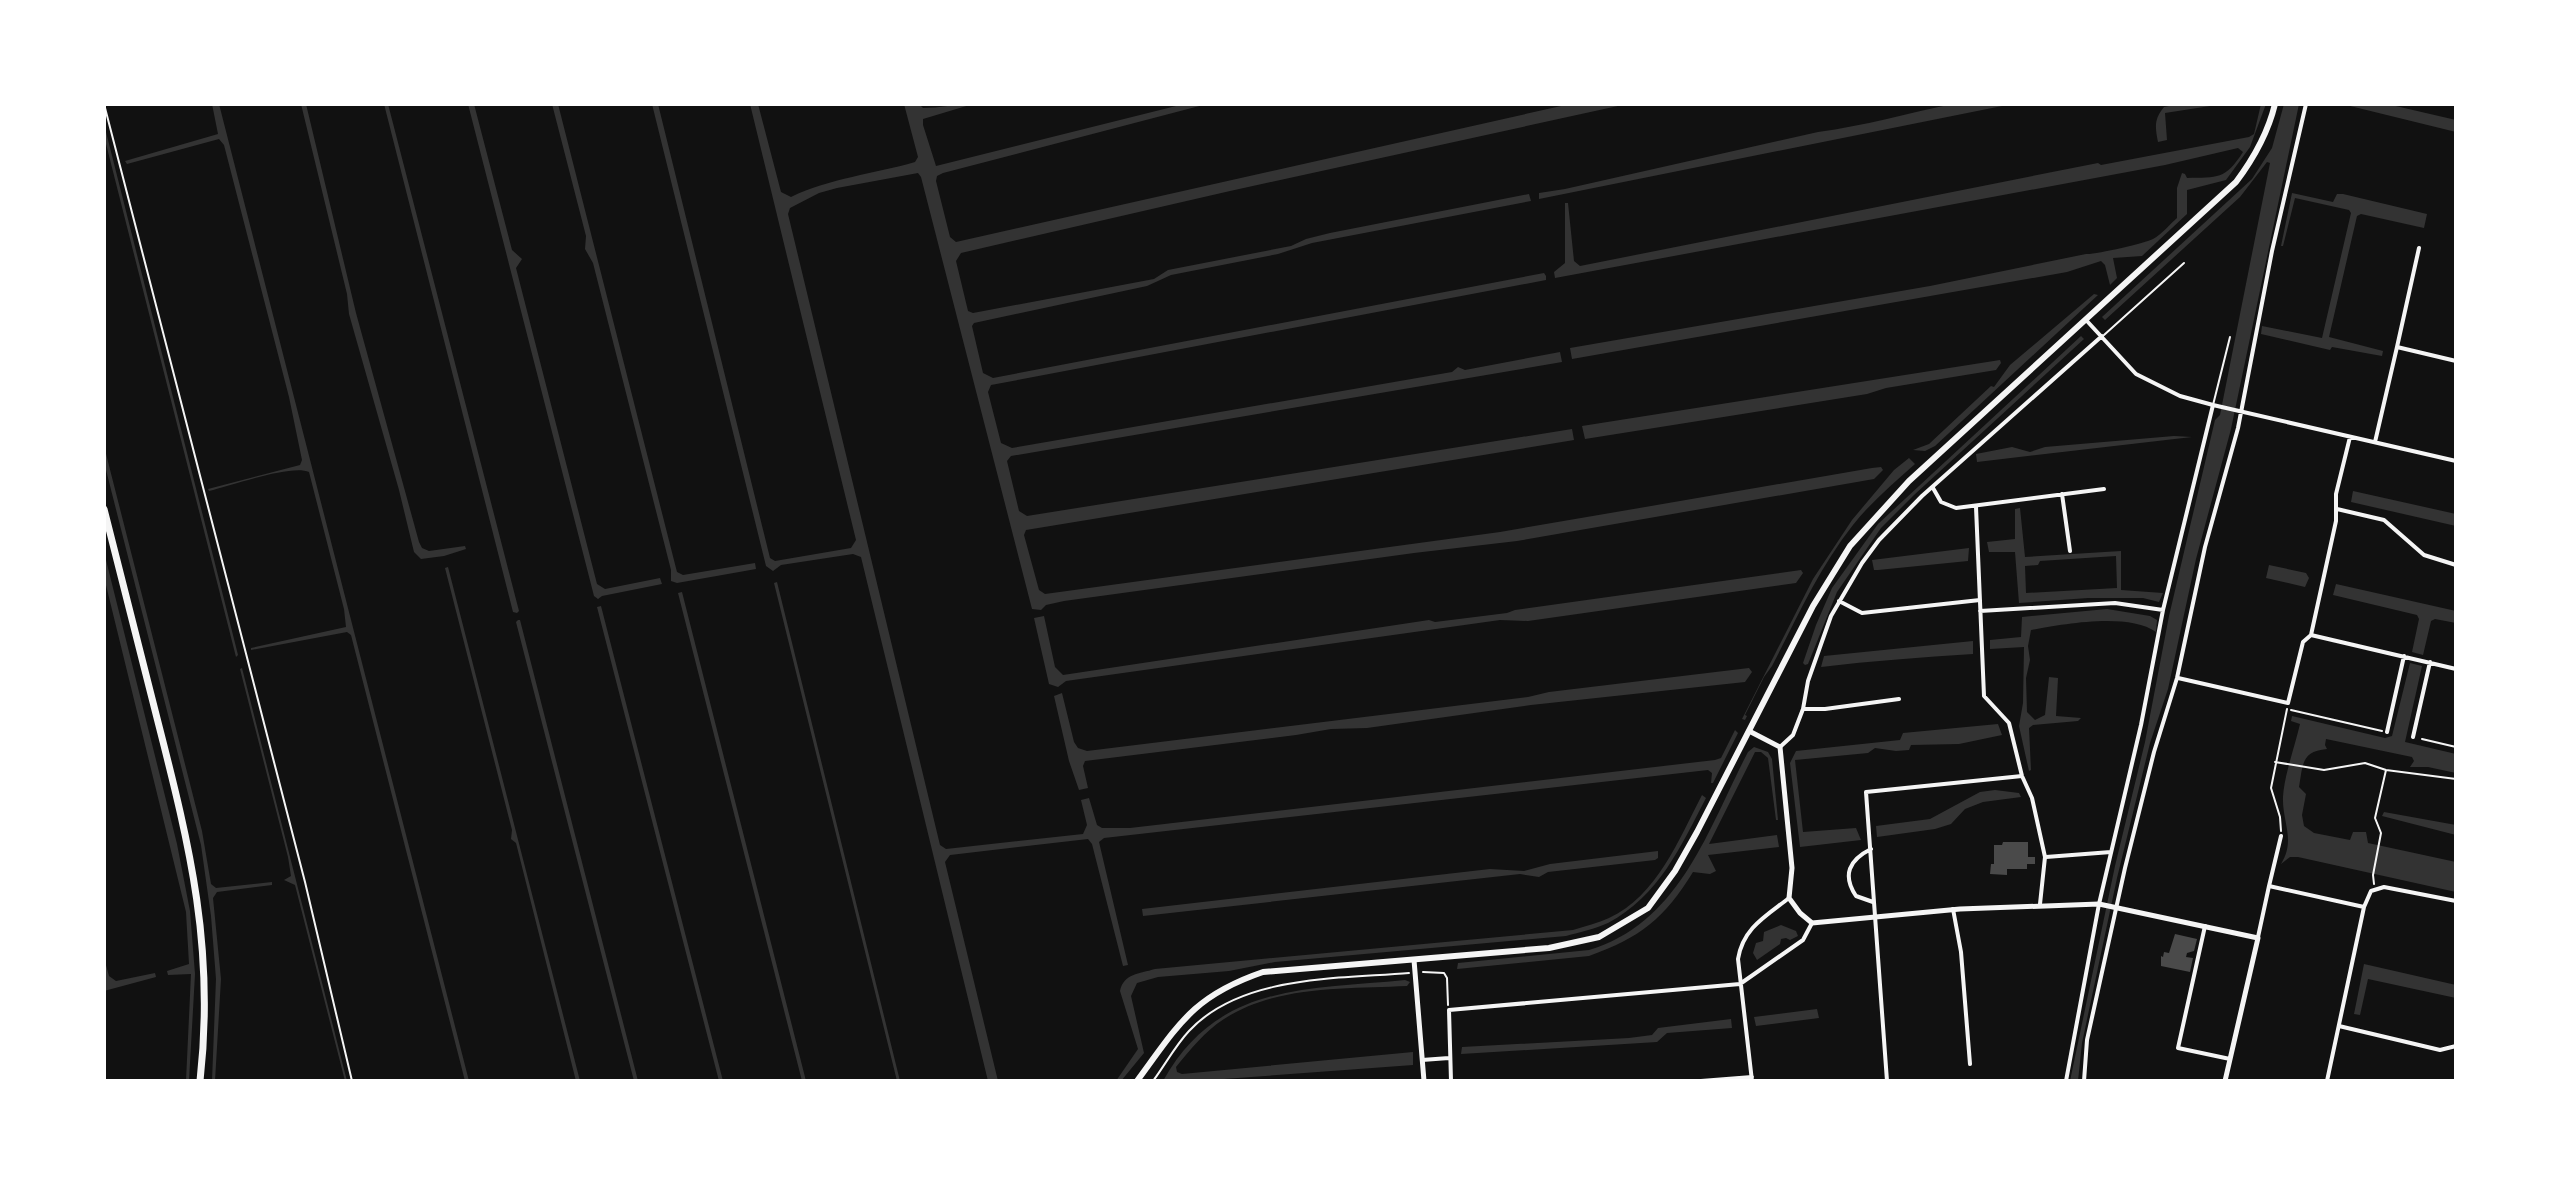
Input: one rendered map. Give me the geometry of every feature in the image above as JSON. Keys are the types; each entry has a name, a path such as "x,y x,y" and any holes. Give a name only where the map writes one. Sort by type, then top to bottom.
{"main road":[{"path":"1137,1081 1183,1019 1203,1000 1229,983 1263,972 1549,948 1599,937 1648,908 1675,871 1813,606 1850,546 1909,481 2236,182 2264,137 2275,104"},
{"path":"104,509 185,829 197,889 206,974 200,1081"}],"street":[{"path":"2066,1081 2109,905 2177,678 2205,547 2238,428 2237,410 2306,104"},
{"path":"2375,442 2419,248"},
{"path":"2086,320 2136,374 2180,396 2456,461"},
{"path":"1780,747 1793,735 1821,641 1839,601 1879,540 1922,496 2102,336"},
{"path":"2397,347 2456,361"},
{"path":"2084,1081 2087,1040 2109,905 2111,852 2141,725 2163,610 2213,405"},
{"path":"2177,678 2288,706 2303,642 2311,635 2337,509 2336,494 2350,437"},
{"path":"1932,488 1941,502 1956,508 2104,489"},
{"path":"2062,494 2070,551"},
{"path":"1976,507 1984,696 2009,723 2022,776 2032,798 2045,857 2040,904"},
{"path":"2337,509 2384,520 2424,555 2456,565"},
{"path":"1839,601 1862,613 1980,600"},
{"path":"1980,611 2115,603 2163,610"},
{"path":"2311,635 2456,669"},
{"path":"2387,732 2404,656"},
{"path":"2413,737 2430,662"},
{"path":"1803,709 1899,699"},
{"path":"1749,731 1780,747"},
{"path":"1780,747 1792,868 1789,898 1812,923 1953,909 2040,904 2109,905 2258,938"},
{"path":"1887,1081 1866,792 2022,776"},
{"path":"2225,1081 2281,836"},
{"path":"1871,849 1856,857 1850,868 1849,880 1856,896 1874,902"},
{"path":"2045,857 2111,852"},
{"path":"2269,886 2364,907"},
{"path":"2327,1081 2364,907 2371,891 2384,887 2456,901"},
{"path":"1701,1081 1752,1079 1738,959 1748,930 1789,898"},
{"path":"1953,909 1961,952 1970,1064"},
{"path":"1451,1081 1449,1010 1740,984 1803,940 1812,923"},
{"path":"2205,926 2178,1048 2230,1059"},
{"path":"1414,960 1424,1081"},
{"path":"2339,1026 2440,1050 2456,1046"},
{"path":"1422,1060 1449,1058"}],"lane":[{"path":"2102,336 2184,263"},
{"path":"2213,405 2230,337"}],"path":[{"path":"104,104 305,882 352,1081"},
{"path":"2281,836 2280,817 2271,788 2288,706 2387,732"},
{"path":"2413,737 2456,747"},
{"path":"2275,762 2324,770 2365,763 2386,770 2456,779"},
{"path":"2376,888 2373,875 2381,833 2375,818 2386,770"},
{"path":"1153,1081 1189,1032 1214,1010 1237,997 1287,984 1439,971 1444,973 1447,983 1449,1010"}],"shaded area":[{"path":"212,104 219,104 469,1081 465,1081 351,635 347,632 251,650 346,627 309,472 275,473 208,489 300,465 302,460 289,397 224,145 219,139 127,164 125,161 218,134"},
{"path":"301,104 306,104 356,313 419,542 422,548 429,551 465,546 466,549 421,559 414,552 349,314 347,294"},
{"path":"384,104 388,104 519,611 517,613 513,612"},
{"path":"468,104 474,104 512,250 522,259 516,268 597,584 605,589 660,578 662,584 598,599 594,596"},
{"path":"552,104 558,104 677,572 683,575 755,563 756,569 677,583 671,581 671,570 593,263 585,249 586,236"},
{"path":"652,104 658,104 770,558 775,561 851,548 856,540 750,104 758,104 781,192 791,197 837,181 915,162 918,157 904,104 919,104 923,108 973,104 923,119 936,166 1184,104 1207,104 937,176 950,237 956,242 1570,104 1627,104 961,253 956,261 968,311 973,313 1154,279 1168,270 1291,246 1330,233 1529,194 1531,201 1312,243 1278,254 1171,275 1147,286 974,323 972,326 983,373 993,378 1544,273 1546,276 1546,280 991,385 988,392 1001,443 1012,448 1452,372 1458,367 1465,370 1560,352 1562,362 1011,456 1007,461 1019,511 1027,516 1572,429 1574,440 1026,530 1024,535 1039,590 1045,594 1500,532 1872,468 1881,467 1883,470 1874,479 1517,541 1064,601 1046,605 1041,610 1032,609 921,177 918,173 837,188 819,193 790,208 788,214 940,845 946,849 1083,834 1087,825 1081,800 1089,798 1097,825 1102,828 1130,828 1715,760 1721,758 1735,730 1738,733 1713,783 1712,773 1708,770 1104,838 1099,842 1128,965 1123,966 1092,844 1088,839 950,855 945,862 998,1081 988,1081 861,557 853,554 781,565 773,571 766,566"},
{"path":"1953,104 2012,104 1539,199 1539,193"},
{"path":"2223,104 2165,113 2167,140 2158,142 2158,115 2164,107"},
{"path":"2261,104 2266,104 2250,147 2226,180 2187,190 2187,214 2142,256 2113,258 2117,278 2110,285 2101,261 2067,272 1572,359 1570,348 1930,286 2148,241 2177,218 2177,188 2182,173 2187,178 2220,175 2231,168 2243,152 2238,148 2165,165 1555,278 1554,272 1565,263 1565,203 1568,203 1574,261 1580,266 2098,163 2101,165 2249,137 2254,134"},
{"path":"2284,104 2299,104 2231,429 2196,559 2168,689 2150,743 2117,878 2082,1043 2078,1081 2070,1081 2115,866 2145,742 2169,616 2215,420 2220,415 2270,163 2267,162 2240,197 2105,320 2102,317 2252,179 2272,148"},
{"path":"2342,104 2387,104 2456,120 2456,132"},
{"path":"104,124 238,655 236,657 104,136"},
{"path":"2292,193 2333,202 2337,194 2343,194 2427,214 2424,228 2361,214 2357,216 2329,337 2383,351 2382,356 2332,347 2330,350 2261,334 2262,326 2322,338 2351,213 2295,198 2281,246"},
{"path":"2094,294 2098,295 1935,446 1925,451 1913,450 1929,444 1991,386 1994,387 2010,365"},
{"path":"2081,336 2084,339 1881,528 1837,592 1805,665 1803,663 1816,625 1832,588 1878,524"},
{"path":"2000,360 1996,370 1585,439 1582,426"},
{"path":"2192,437 1977,462 1976,454 2012,447 2030,452 2045,447"},
{"path":"104,446 202,831 211,884 216,888 272,882 272,885 217,892 213,898 221,979 215,1081 212,1081 216,979 201,845 104,462"},
{"path":"1909,458 1915,464 1860,517 1830,558 1764,677 1745,720 1742,719 1813,579 1852,520 1894,470"},
{"path":"2353,491 2456,514 2456,526 2351,502"},
{"path":"2020,508 2025,557 2121,551 2121,590 2163,593 2159,602 2143,598 2088,598 2019,603 2015,552 1989,552 1987,542 2015,539 2015,509","holes":["2116,556 2117,588 2026,593 2025,566 2038,565 2040,561"]},
{"path":"1969,548 1968,561 1874,570 1872,560"},
{"path":"104,552 177,844 190,911 195,974 189,1081 186,1081 191,974 168,975 167,971 189,964 186,912 104,577"},
{"path":"2269,565 2306,573 2309,578 2305,587 2266,578"},
{"path":"448,567 580,1081 576,1081 516,843 511,839 512,830 445,568"},
{"path":"1801,570 1803,573 1796,583 1528,621 1500,620 1066,681 1058,687 1049,684 1034,618 1044,616 1055,667 1063,675 1429,620 1435,622 1507,613"},
{"path":"777,582 900,1081 897,1081 774,583"},
{"path":"2336,584 2456,611 2456,623 2431,621 2423,655 2412,652 2419,619 2417,615 2333,595"},
{"path":"682,592 806,1081 802,1081 678,593"},
{"path":"601,606 723,1081 719,1081 597,607"},
{"path":"2107,609 2150,616 2157,620 2156,632 2129,622 2113,621 2031,630 2026,678 2027,712 2035,720 2045,715 2049,677 2058,678 2056,716 2081,718 2029,728 2029,771 2019,726 2023,703 2024,647 1990,649 1990,640 2021,637 2022,617"},
{"path":"518,620 638,1081 634,1081 516,622"},
{"path":"1973,641 1973,654 1821,667 1824,656"},
{"path":"2410,663 2422,666 2405,742 2456,754 2456,773 2410,767 2414,761 2412,757 2326,739 2327,749 2312,753 2303,766 2299,787 2306,794 2302,815 2304,826 2314,833 2350,840 2353,832 2366,832 2368,843 2456,862 2456,892 2298,857 2290,857 2281,864 2288,847 2284,789 2300,724 2291,721 2292,716 2385,738 2392,736"},
{"path":"242,668 347,1081 295,885 284,880 291,876 288,857"},
{"path":"1749,668 1752,672 1745,682 1531,705 1085,761 1083,766 1088,788 1079,790 1054,696 1062,693 1074,742 1078,748 1087,751"},
{"path":"1998,724 2002,735 1959,744 1911,745 1909,750 1896,751 1875,748 1868,753 1795,760 1803,832 1856,828 1861,840 1800,847 1790,763 1796,751 1900,740 1903,733"},
{"path":"1754,747 1768,752 1772,759 1778,820 1768,758 1761,752 1755,752 1709,844 1777,835 1779,847 1708,855 1716,871 1710,874 1693,872 1672,902 1650,924 1623,942 1589,956 1457,969 1458,963 1589,950 1620,937 1647,918 1669,896 1688,870 1748,752"},
{"path":"1980,792 2019,793 2021,797 1983,802 1965,809 1951,824 1935,829 1877,837 1876,826 1930,819"},
{"path":"1702,795 1706,798 1687,834 1655,884 1626,912 1598,927 1566,936 1275,962 1229,971 1158,977 1137,983 1131,996 1144,1053 1121,1081 1116,1081 1138,1049 1120,991 1125,981 1133,975 1155,969 1573,930 1596,923 1626,908 1641,896 1665,865"},
{"path":"2384,812 2456,825 2456,835 2382,816"},
{"path":"1658,851 1655,860 1548,872 1539,877 1520,874 1143,916 1142,909 1490,869 1524,871 1550,864"},
{"path":"1781,925 1796,931 1798,936 1790,940 1781,939 1780,944 1757,960 1753,953 1756,943 1763,941 1764,932"},
{"path":"104,958 109,976 116,981 155,973 156,977 104,991"},
{"path":"2364,964 2456,985 2456,998 2368,979 2360,1015 2354,1014"},
{"path":"1410,982 1407,986 1312,991 1266,1000 1245,1008 1210,1029 1176,1067 1177,1072 1182,1074 1413,1052 1413,1065 1163,1081 1185,1049 1210,1025 1238,1008 1300,990"},
{"path":"1817,1009 1819,1018 1756,1026 1754,1017"},
{"path":"1731,1019 1732,1028 1667,1033 1657,1042 1461,1054 1462,1047 1629,1038 1652,1035 1658,1028"}],"building":[{"path":"2003,842 2028,842 2028,857 2035,857 2035,864 2027,864 2027,869 2007,869 2007,875 1990,874 1991,864 1994,864 1994,845 2002,845"},
{"path":"2175,934 2197,939 2194,951 2187,953 2186,957 2193,958 2190,972 2161,966 2161,956 2164,952 2169,953"}]}
